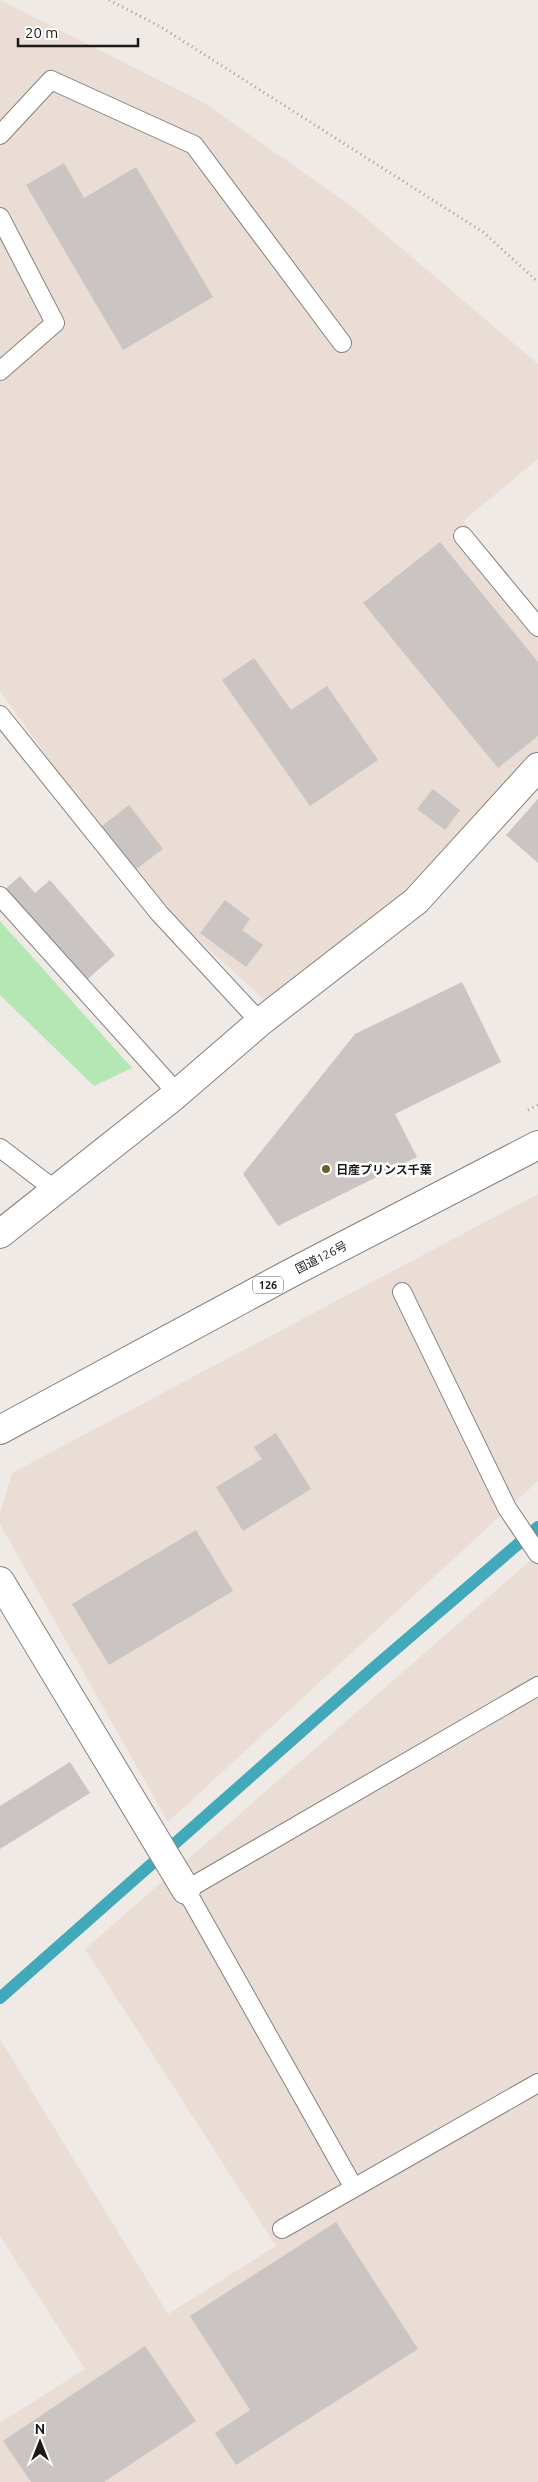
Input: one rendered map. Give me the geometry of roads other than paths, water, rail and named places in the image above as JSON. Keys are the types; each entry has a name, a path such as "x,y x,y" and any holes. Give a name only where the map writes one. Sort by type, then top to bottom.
{"main road":[{"path":"0,1234 177,1094 260,1022 416,901 538,767"},
{"name":"国道126号","path":"0,1430 280,1279 538,1145"},
{"path":"0,1581 186,1890"}],"lane":[{"path":"0,135 51,80 194,145 342,343"},
{"path":"0,217 55,323 0,371"},
{"path":"463,536 538,627"},
{"path":"0,715 159,913 260,1022"},
{"path":"0,896 177,1094"},
{"path":"0,1148 55,1190"},
{"path":"402,1292 506,1508 538,1554"},
{"path":"354,2188 186,1890 538,1686"},
{"path":"282,2229 538,2083"}],"waterway":[{"path":"0,1998 370,1671 538,1527"}],"place":[{"name":"日産プリンス千葉","path":"326,1169"}]}
